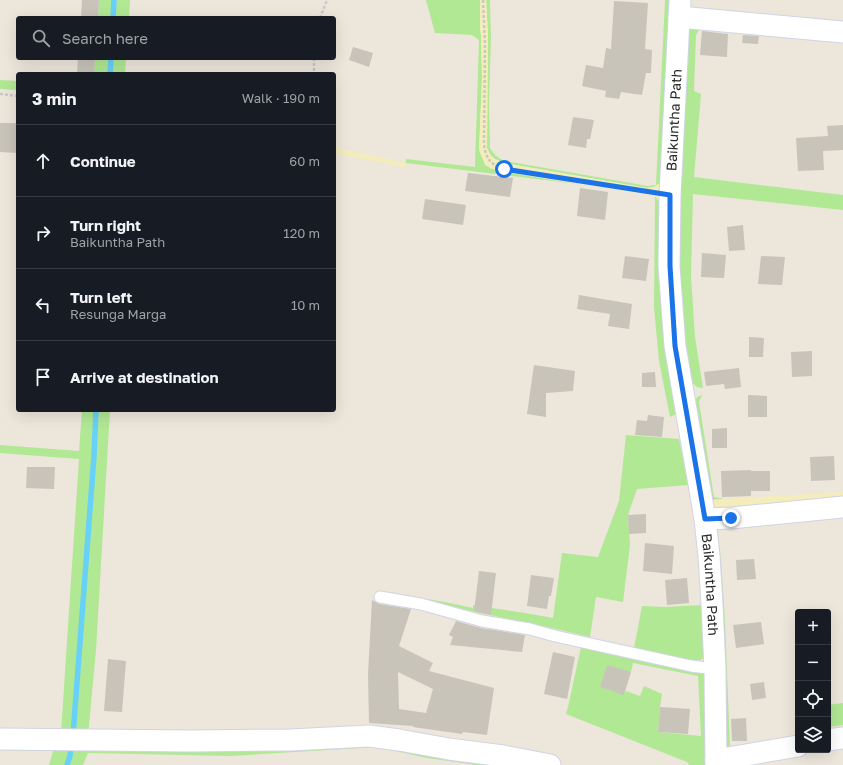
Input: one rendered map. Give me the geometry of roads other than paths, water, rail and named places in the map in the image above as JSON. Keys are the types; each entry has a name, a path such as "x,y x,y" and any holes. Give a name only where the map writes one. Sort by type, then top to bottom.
{"street":[{"path":"680,9 843,32"},
{"name":"Baikuntha Path","path":"680,9 670,195 670,266 675,346 705,519 709,556 715,668 716,762"},
{"path":"705,519 731,518 843,507"},
{"path":"0,739 205,741 290,740 369,736 503,756 550,765"},
{"path":"831,740 843,738"},
{"path":"716,762 795,747"}],"lane":[{"path":"380,597 421,604 482,621 530,629 555,636 691,666 715,668"}],"waterway":[{"path":"113,16 114,0"},
{"path":"110,72 111,60"},
{"path":"73,735 94,456 96,412"},
{"path":"67,765 70,756 71,744"}]}
